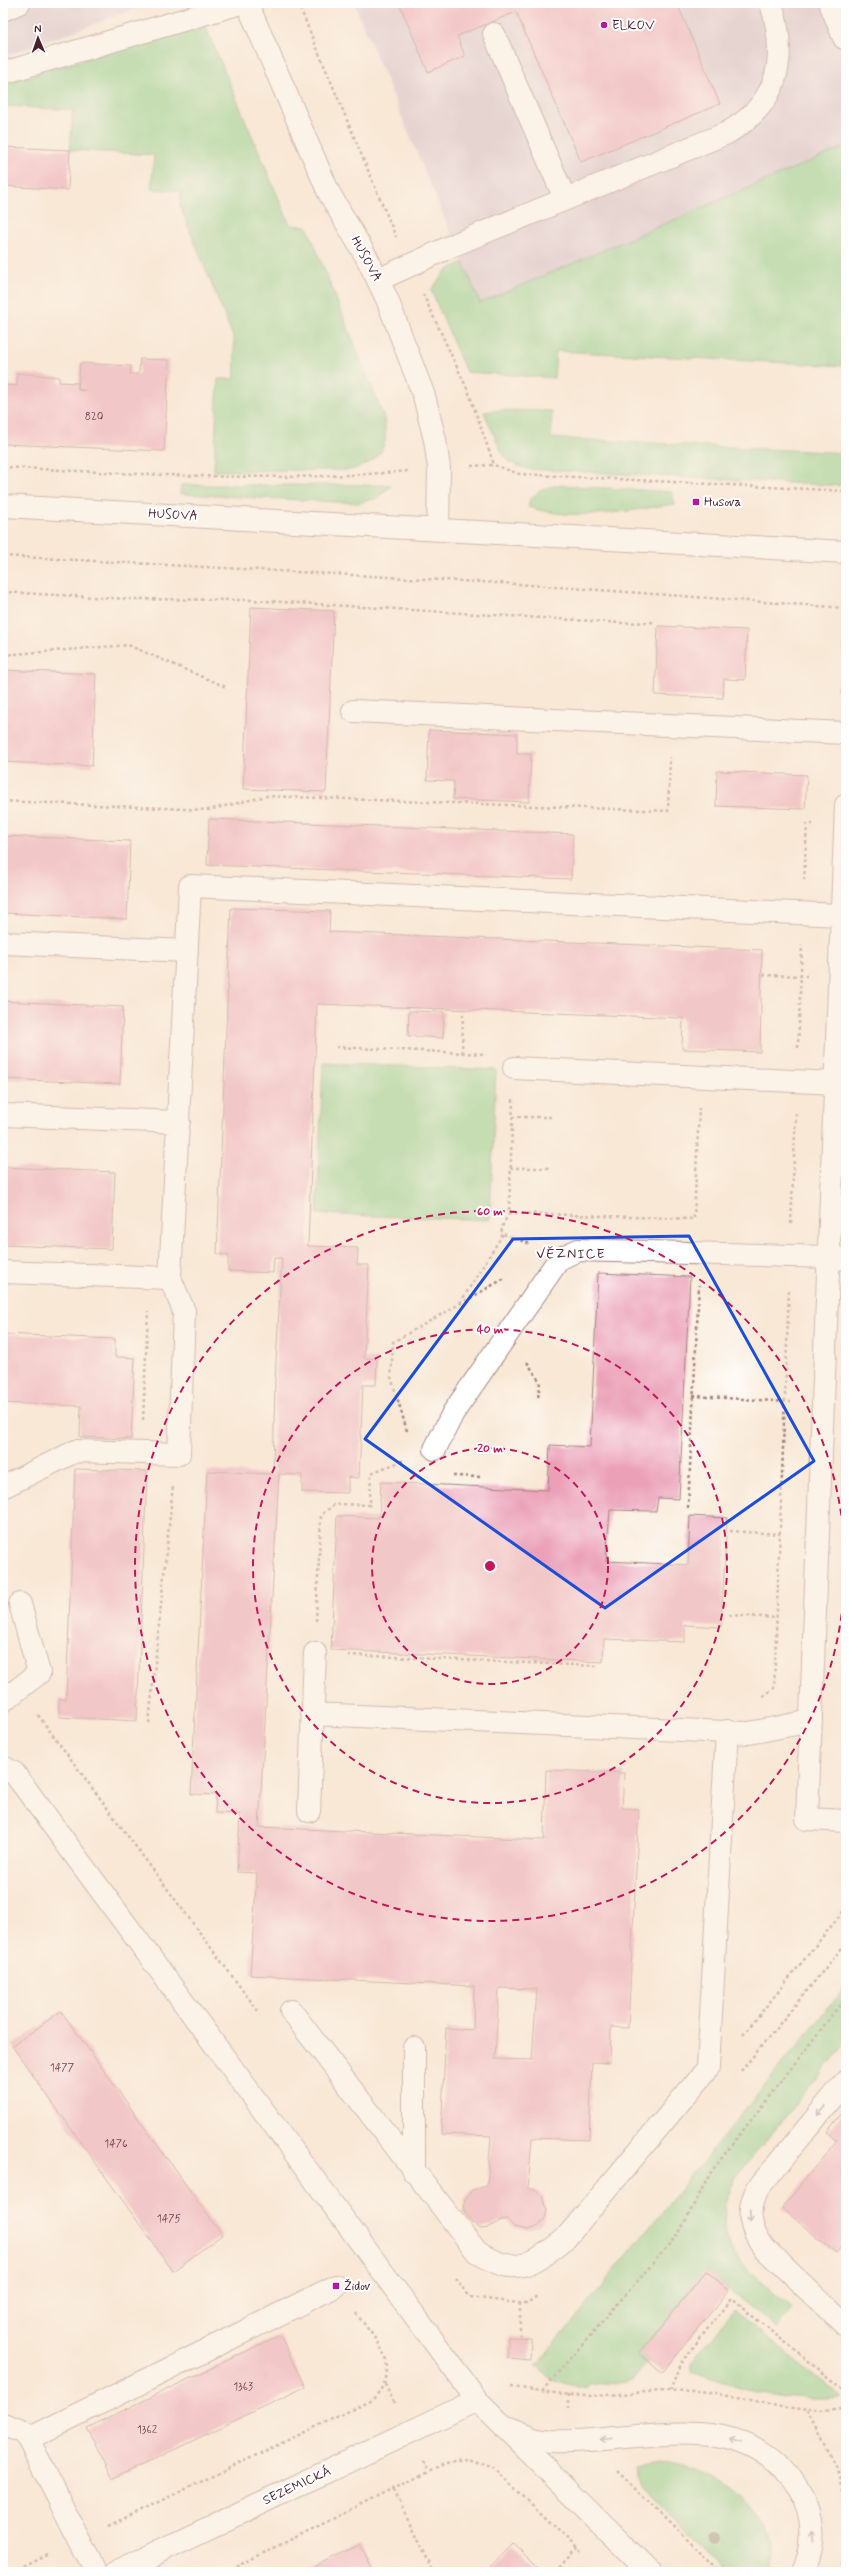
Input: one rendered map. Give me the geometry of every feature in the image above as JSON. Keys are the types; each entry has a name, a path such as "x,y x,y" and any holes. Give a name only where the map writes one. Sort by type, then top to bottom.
{"street":[{"path":"3,10 18,3"},
{"path":"3,73 241,3"},
{"name":"HUSOVA","path":"246,3 329,193 378,280 430,416 439,468 438,529"},
{"path":"378,280 565,199 727,133 744,124 756,113 768,97 779,62 780,45 771,3"},
{"path":"830,3 844,38"},
{"path":"494,34 565,199"},
{"name":"HUSOVA","path":"3,506 846,552"},
{"path":"353,710 846,733"},
{"path":"846,805 839,1078 837,1287 823,1404 807,1819 846,1821"},
{"path":"3,1487 76,1451 179,1454 184,1311 160,1278 179,1122 190,886 843,907"},
{"path":"3,943 187,951"},
{"path":"514,1068 700,1077 839,1078"},
{"path":"3,1115 179,1122"},
{"path":"435,1449 453,1413 559,1259 578,1250 837,1258"},
{"path":"3,1272 160,1278"},
{"path":"3,1701 39,1673 20,1604"},
{"path":"309,1810 315,1653"},
{"path":"312,1714 749,1733 811,1721"},
{"path":"291,2011 477,2252 496,2264 520,2266 539,2259 565,2239 708,2068 727,1731"},
{"path":"3,1767 14,1773 483,2407 650,2572"},
{"path":"414,2048 414,2172"},
{"path":"846,2081 758,2188 752,2198 749,2214 756,2236 765,2249 846,2326"},
{"path":"28,2439 336,2286"},
{"path":"483,2407 518,2432 537,2439 551,2441 678,2433 705,2434 750,2445 772,2458 788,2473 801,2494 810,2515 813,2539 809,2558 803,2572"},
{"name":"SEZEMICKÁ","path":"127,2570 483,2407"},
{"path":"3,2425 17,2430 28,2439 96,2572"}],"path":[{"path":"298,3 394,233 469,393 494,465"},
{"path":"3,556 517,584 846,608"},
{"path":"3,592 129,599 250,600 623,623 655,622"},
{"path":"3,655 128,645 226,687"},
{"path":"3,801 208,810 267,796 668,811 672,725"},
{"path":"796,882 804,882"},
{"path":"763,975 801,976"},
{"path":"462,1053 463,1013"},
{"path":"336,1047 514,1055 509,1212 501,1229 503,1234 459,1304"},
{"path":"509,1212 694,1219 700,1077"},
{"path":"512,1117 554,1118"},
{"path":"510,1168 552,1168"},
{"path":"503,1234 551,1252 559,1259"},
{"path":"688,1508 700,1253"},
{"path":"408,1435 391,1377 393,1342 511,1274"},
{"path":"142,1453 160,1278"},
{"path":"694,1396 823,1404"},
{"path":"149,1723 175,1454"},
{"path":"407,1459 372,1473 370,1505 335,1504 321,1515 315,1653 597,1666"},
{"path":"730,1531 780,1534"},
{"path":"729,1615 777,1618"},
{"path":"708,2068 734,2046 846,1908"},
{"path":"542,2391 679,2233 711,2172 846,1997"},
{"path":"13,2572 372,2400 380,2392 388,2372 387,2361 374,2338 336,2286"},
{"path":"670,2391 680,2364 731,2299 846,2391"},
{"path":"520,2303 520,2336"},
{"path":"505,2386 591,2396 670,2391 723,2394 778,2408 807,2412 846,2408"},
{"path":"807,2412 840,2476 846,2505"},
{"path":"225,2572 456,2460 468,2458 495,2469 587,2558"},
{"path":"621,2477 719,2572"},
{"path":"394,2490 433,2572"},
{"path":"841,2572 846,2547"},
{"path":"555,2572 577,2548"},
{"path":"841,2572 846,2559"}],"highlighted area":[{"path":"689,1236 814,1461 605,1608 365,1439 513,1239"}],"shaded area":[{"path":"3,3 152,3 3,57"},
{"path":"354,3 846,3 846,146 480,303"}],"green space":[{"path":"204,23 290,225 307,226 383,415 386,435 381,451 370,462 351,470 214,471 218,379 235,379 234,339 180,206 181,191 151,189 154,155 70,150 73,110 3,106 3,84"},
{"path":"846,146 846,366 556,351 554,378 466,372 431,290 446,271 463,262 480,303"},
{"path":"501,410 552,411 551,438 846,453 846,486 527,469 509,462 501,451 484,412"},
{"path":"181,485 392,485 377,498 359,503 180,494"},
{"path":"557,485 672,492 675,504 601,514 565,514 528,507 530,499 541,490"},
{"path":"323,1063 496,1070 490,1220 317,1214"},
{"path":"846,1986 846,2043 736,2177 725,2203 724,2228 733,2254 749,2272 792,2308 776,2328 706,2271 639,2354 648,2361 633,2380 589,2385 587,2389 556,2381 536,2367"},
{"path":"733,2310 842,2398 803,2399 766,2394 729,2385 692,2372 692,2362"},
{"path":"651,2462 674,2464 696,2470 710,2476 734,2492 746,2503 765,2528 773,2556 771,2570 730,2572 718,2562 641,2486 634,2467"}],"building":[{"path":"399,3 677,3 720,104 581,162 516,12 457,36 465,56 428,72"},
{"path":"3,147 70,150 68,190 3,186"},
{"path":"140,359 169,360 164,451 3,444 3,385 17,386 17,373 59,377 59,382 78,383 78,390 80,363 131,366 130,374 139,374"},
{"path":"251,607 334,611 326,792 243,789"},
{"path":"658,626 747,630 745,680 724,679 723,698 655,695"},
{"path":"844,635 846,635 846,695 842,695"},
{"path":"3,670 96,674 92,766 3,762"},
{"path":"429,730 517,734 517,754 531,754 529,802 453,799 454,781 427,780"},
{"path":"717,771 807,775 805,809 716,806"},
{"path":"209,819 573,834 571,879 207,865"},
{"path":"3,836 130,841 127,919 3,913"},
{"path":"231,908 330,911 329,932 762,950 760,1052 682,1049 683,1018 317,1004 308,1246 358,1248 357,1265 369,1265 364,1358 377,1359 376,1385 363,1385 359,1478 348,1477 348,1493 302,1492 302,1475 279,1474 259,1827 544,1840 546,1770 624,1773 622,1808 639,1809 628,2028 611,2027 610,2063 592,2062 589,2140 532,2138 528,2188 536,2190 543,2196 547,2210 545,2218 539,2226 528,2230 514,2227 508,2220 502,2220 489,2227 481,2228 471,2222 464,2212 465,2199 472,2190 487,2186 491,2136 441,2134 446,2028 473,2030 474,1986 250,1975 257,1873 237,1872 240,1814 215,1813 216,1795 191,1794 207,1471 273,1474 275,1380 282,1258 274,1258 273,1273 228,1271 228,1255 217,1254","holes":["499,1988 537,1989 532,2060 495,2059"]},
{"path":"3,1001 123,1007 120,1084 3,1079"},
{"path":"409,1011 444,1012 443,1038 408,1036"},
{"path":"3,1167 115,1172 112,1249 3,1245"},
{"path":"598,1273 690,1277 679,1499 658,1498 656,1511 610,1510 606,1561 688,1565 690,1516 727,1518 721,1627 685,1625 685,1642 604,1639 603,1662 331,1650 337,1516 379,1518 381,1482 548,1490 550,1445 590,1447"},
{"path":"3,1334 115,1339 115,1357 135,1358 131,1439 80,1437 81,1406 3,1403"},
{"path":"75,1469 147,1471 137,1721 59,1717 59,1699 66,1700"},
{"path":"61,2011 222,2235 173,2271 12,2046"},
{"path":"846,2108 846,2241 836,2253 782,2208 837,2140 827,2132"},
{"path":"706,2271 729,2290 662,2373 639,2354"},
{"path":"280,2335 305,2387 113,2479 87,2428"},
{"path":"508,2337 531,2338 530,2360 508,2358"},
{"path":"513,2544 541,2572 486,2572"},
{"path":"359,2545 373,2572 302,2572"}],"place":[{"name":"ELKOV","path":"604,25"},
{"name":"Husova","path":"696,502"},
{"name":"Židov","path":"336,2286"}],"district":[{"name":"VĚZNICE","path":"571,1254"}]}
